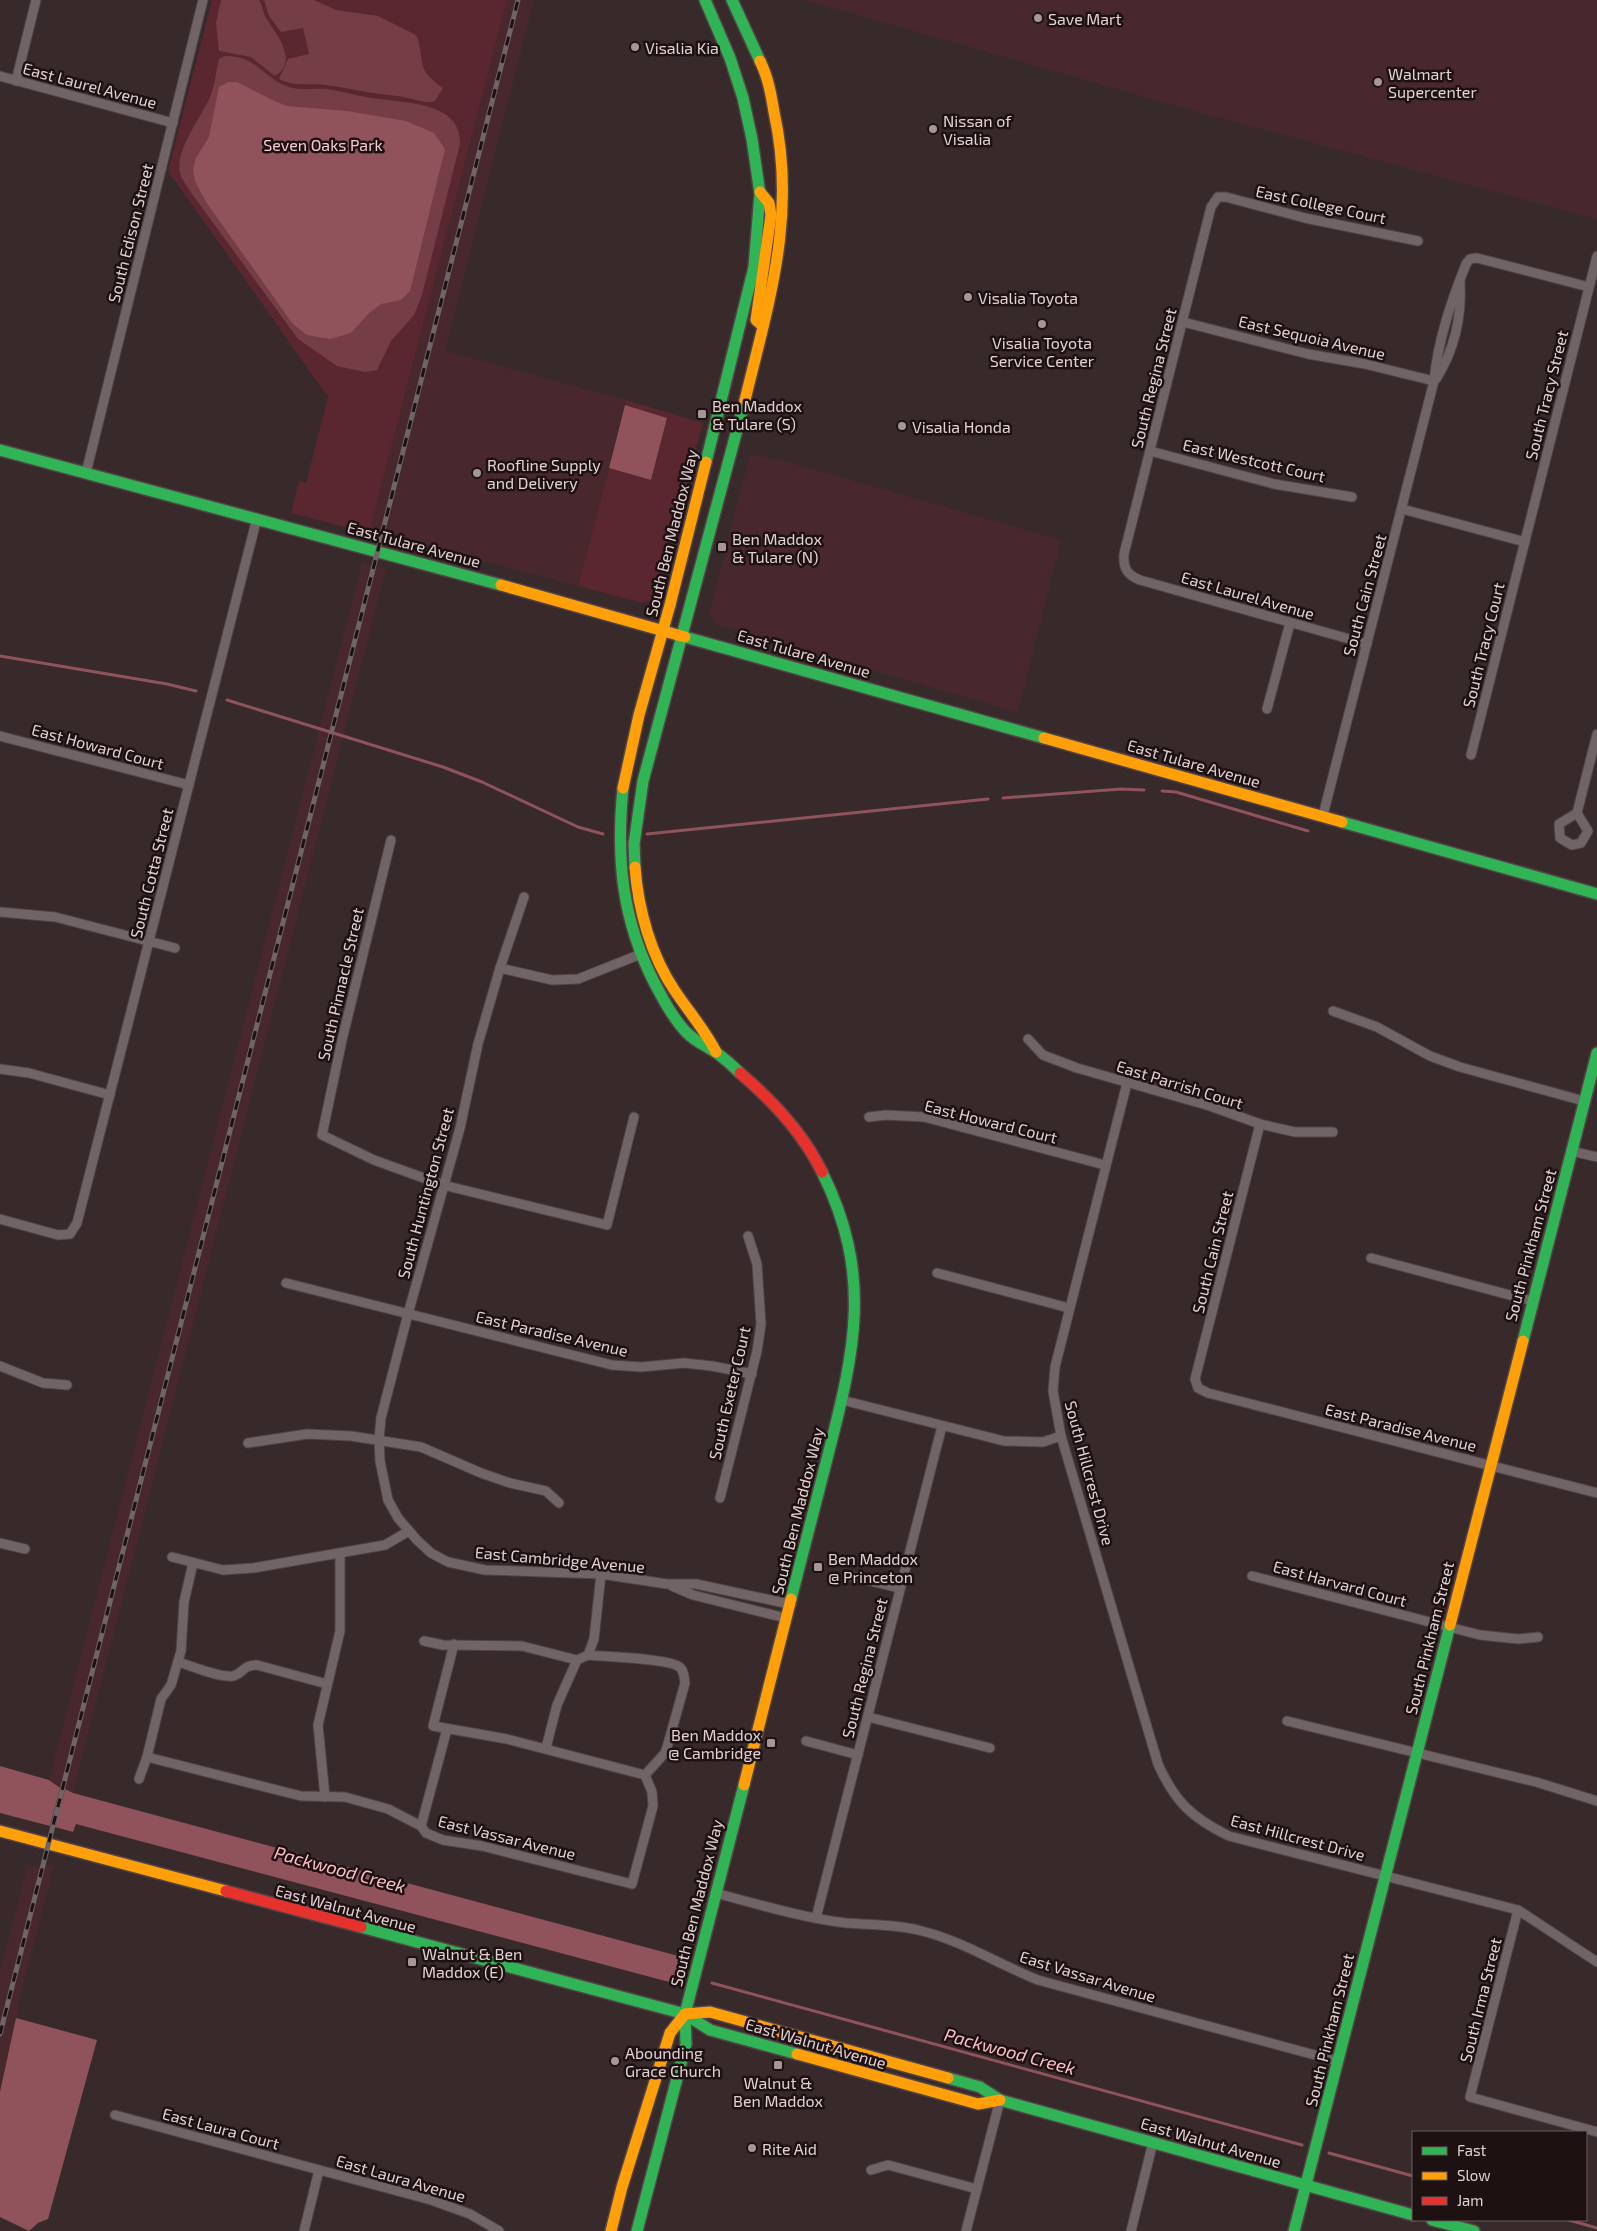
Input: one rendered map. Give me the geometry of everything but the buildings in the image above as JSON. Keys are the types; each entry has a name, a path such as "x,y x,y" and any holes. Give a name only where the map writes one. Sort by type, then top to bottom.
{"main road":[{"name":"South Ben Maddox Way","path":"636,2231 686,2044 685,2014 842,1400 854,1344 856,1298 852,1255 839,1210 823,1173 798,1131 766,1096 716,1052 696,1041 680,1023 658,990 641,954 630,920 622,883 618,846 619,813 625,765 663,631 754,267 759,231 760,192 750,121 742,90 720,30 705,0"},
{"name":"South Ben Maddox Way","path":"716,1052 706,1032 674,990 655,953 642,914 634,862 635,823 643,780 683,636 764,326 782,231 783,170 778,128 766,74 732,0"},
{"path":"760,192 766,198 771,209 766,262 756,312 756,320 764,326"},
{"name":"East Tulare Avenue","path":"0,450 257,518 683,636 1323,815 1597,894"},
{"name":"South Pinkham Street","path":"1294,2231 1597,1053"},
{"name":"East Walnut Avenue","path":"0,1831 685,2014 710,2030 821,2062 978,2104 1000,2100"},
{"name":"East Walnut Avenue","path":"685,2014 710,2012 801,2037 980,2087 1000,2100 1412,2214"},
{"name":"South Ben Maddox Way","path":"611,2231 670,2034 685,2014"},
{"path":"1436,2221 1474,2231"}],"street":[{"path":"16,81 36,0"},
{"name":"South Edison Street","path":"86,473 202,0"},
{"name":"East Laurel Avenue","path":"0,76 173,123"},
{"name":"East College Court","path":"1218,197 1226,197 1305,218 1418,241"},
{"name":"South Regina Street","path":"1125,568 1124,554 1212,207 1218,197"},
{"name":"South Tracy Street","path":"1524,542 1597,256"},
{"name":"South Cain Street","path":"1323,815 1434,382 1436,362 1446,317 1466,264 1470,260 1484,260 1589,287"},
{"name":"South Cain Street","path":"1434,382 1451,353 1458,329 1462,304 1460,282"},
{"name":"East Sequoia Avenue","path":"1183,322 1308,354 1365,364 1434,382"},
{"name":"East Westcott Court","path":"1150,451 1274,484 1352,497"},
{"path":"1402,509 1524,542"},
{"name":"South Cotta Street","path":"0,1219 58,1235 70,1234 77,1223 257,518"},
{"name":"South Tracy Court","path":"1471,755 1524,542"},
{"name":"East Laurel Avenue","path":"1125,568 1129,575 1140,580 1367,644"},
{"path":"1267,709 1290,623"},
{"path":"1577,812 1597,734"},
{"name":"East Howard Court","path":"0,736 189,785"},
{"name":"South Pinnacle Street","path":"391,840 344,1031 322,1135 374,1160 443,1185"},
{"name":"South Huntington Street","path":"388,1500 380,1461 379,1439 381,1418 460,1128 478,1044 500,968 524,897"},
{"path":"0,912 55,917 175,948"},
{"path":"500,968 552,980 578,979 641,954"},
{"path":"1333,1011 1377,1026 1430,1056 1460,1067 1584,1101"},
{"name":"East Parrish Court","path":"1028,1039 1043,1055 1077,1068 1210,1106 1260,1124 1295,1132 1333,1132"},
{"path":"0,1069 29,1073 110,1095"},
{"name":"South Hillcrest Drive","path":"1127,1083 1054,1367 1053,1391 1061,1436 1158,1764 1168,1788 1182,1804"},
{"name":"East Howard Court","path":"869,1117 886,1115 924,1118 1105,1165"},
{"path":"443,1185 608,1225 634,1117"},
{"name":"South Cain Street","path":"1198,1388 1195,1379 1260,1124"},
{"path":"1571,1151 1597,1157"},
{"name":"South Exeter Court","path":"720,1498 752,1374 761,1324 761,1293 757,1264 748,1236"},
{"path":"1371,1258 1532,1301"},
{"path":"937,1274 1069,1308"},
{"name":"East Paradise Avenue","path":"286,1283 612,1365 641,1367 684,1363 752,1374"},
{"path":"0,1366 43,1383 67,1385"},
{"name":"East Paradise Avenue","path":"1198,1388 1208,1393 1597,1493"},
{"path":"842,1400 1004,1441 1043,1442 1061,1436"},
{"name":"South Regina Street","path":"816,1918 942,1426"},
{"path":"248,1443 307,1434 379,1439 421,1447 510,1483 546,1491 559,1503"},
{"name":"East Cambridge Avenue","path":"388,1500 409,1531 431,1553 448,1562 485,1570 601,1574 667,1584 696,1584 789,1604"},
{"path":"172,1557 223,1570 253,1568 385,1545 409,1531"},
{"path":"0,1543 25,1549"},
{"path":"325,1796 318,1725 340,1630 340,1553"},
{"path":"139,1780 147,1757 161,1699 171,1684 181,1651 184,1602 193,1563"},
{"path":"588,1655 594,1639 601,1574"},
{"path":"849,1576 900,1588"},
{"name":"East Harvard Court","path":"1252,1576 1480,1635 1518,1639 1538,1637"},
{"name":"East Cambridge Avenue","path":"667,1584 693,1595 786,1618"},
{"path":"424,1641 443,1645 454,1644 522,1646 577,1660 588,1655 651,1660 678,1666 684,1673 684,1683 665,1753 645,1775 507,1738 432,1726 454,1644"},
{"path":"546,1748 557,1704 577,1660"},
{"path":"178,1662 226,1676 235,1676 247,1665 257,1666 327,1684"},
{"path":"868,1717 990,1748"},
{"path":"1287,1720 1416,1754 1536,1782 1597,1801"},
{"path":"421,1826 447,1729"},
{"path":"806,1741 858,1755"},
{"name":"East Vassar Avenue","path":"147,1757 302,1796 344,1797 388,1809 421,1826 426,1833 443,1840 482,1846 632,1884 653,1806 652,1792 645,1775"},
{"name":"East Hillcrest Drive","path":"1182,1804 1204,1823 1229,1836 1518,1910 1597,1962"},
{"name":"East Vassar Avenue","path":"715,1893 816,1918 917,1930 949,1939 978,1951 1005,1967 1038,1980 1338,2061"},
{"name":"South Irma Street","path":"1518,1910 1470,2097 1597,2132"},
{"path":"966,2231 1000,2100"},
{"name":"East Laura Court","path":"115,2115 320,2170"},
{"path":"1131,2231 1152,2142"},
{"path":"871,2170 888,2164 977,2188"},
{"path":"304,2231 320,2170"},
{"name":"East Laura Avenue","path":"320,2170 459,2209 499,2231"}],"shaded area":[{"path":"507,0 534,0 445,351 626,400 578,586 397,538 369,533"},
{"path":"805,0 1597,0 1597,219 1173,105"},
{"path":"750,454 783,461 1061,540 1018,712 715,624 709,614"},
{"path":"362,563 386,569 73,1793 60,1788 49,1780"},
{"path":"54,1865 21,1994 0,2092 0,1972 27,1867"}],"green space":[{"name":"Seven Oaks Park","path":"212,0 507,0 369,533 291,513 299,481 306,483 328,397 168,171"},
{"path":"221,0 259,0 266,18 286,55 282,70 275,76 251,57 219,51 216,23"},
{"path":"264,0 314,0 336,10 378,16 416,35 424,69 443,88 435,101 428,102 325,85 290,83 279,79 288,59 309,54 303,28 281,32 269,16"},
{"path":"225,56 236,57 253,63 272,78 289,87 327,89 428,107 441,112 451,119 458,130 460,144 422,295 414,315 391,341 377,370 365,372 337,366 298,339 182,178 179,164 181,154 210,97 219,59"},
{"path":"626,400 703,423 654,599 642,603 578,586 609,468 651,480 667,418 625,405"}],"water":[{"path":"228,82 237,82 287,106 347,111 406,121 434,133 445,149 410,291 401,300 381,304 368,314 351,333 330,339 307,335 292,323 206,202 195,181 193,169 196,158 209,137 219,87"},
{"path":"625,405 667,418 651,480 609,468"},
{"path":"0,1766 49,1780 60,1788 50,1826 0,1813"},
{"path":"65,1789 73,1793 682,1957 673,1983 76,1824 73,1832 55,1827"},
{"path":"16,2018 97,2040 48,2219 38,2223 29,2231 0,2217 0,2092"}],"waterway":[{"path":"0,656 167,684 196,691"},
{"path":"227,700 443,767 482,782 578,827 603,834"},
{"path":"1003,798 1121,789 1144,790"},
{"path":"1162,791 1176,792 1308,831"},
{"path":"647,834 988,799"},
{"name":"Packwood Creek","path":"712,1983 1302,2145"},
{"name":"Packwood Creek","path":"1329,2153 1412,2176"},
{"name":"Packwood Creek","path":"1572,2221 1597,2228"}],"railway":[{"path":"0,2034 518,0"}],"traffic: fast":[{"path":"705,0 730,58 743,98 752,139 760,194 754,267 706,462"},
{"path":"732,0 760,61"},
{"path":"635,867 634,844 643,781 745,400"},
{"path":"0,450 501,585"},
{"path":"685,637 1044,738"},
{"path":"623,788 620,840 624,889 635,936 644,960 665,1003 681,1027 694,1039 717,1053 740,1073"},
{"path":"1342,822 1597,894"},
{"path":"1523,1341 1597,1053"},
{"path":"791,1599 846,1381 854,1313 853,1279 848,1245 838,1209 822,1172"},
{"path":"1294,2231 1450,1625"},
{"path":"637,2231 686,2044 685,2014 744,1785"},
{"path":"361,1927 685,2014 710,2030 797,2054"},
{"path":"948,2078 980,2087 1000,2100 1412,2215"},
{"path":"1436,2221 1474,2231"}],"traffic: slow":[{"path":"745,400 771,293 777,258 783,187 780,150 770,92 760,61"},
{"path":"760,192 769,203 771,215 756,320 763,326"},
{"path":"623,788 639,715 670,605 706,462"},
{"path":"501,585 685,637"},
{"path":"1044,738 1342,822"},
{"path":"635,867 639,899 647,932 659,963 675,991 716,1052"},
{"path":"1450,1625 1523,1341"},
{"path":"744,1785 791,1599"},
{"path":"0,1831 226,1891"},
{"path":"685,2014 710,2012 948,2078"},
{"path":"611,2231 622,2187 670,2033 685,2014"},
{"path":"797,2054 978,2104 1000,2100"}],"traffic: jam":[{"path":"740,1073 786,1118 806,1144 822,1172"},
{"path":"226,1891 361,1927"}],"place":[{"name":"Save Mart","path":"1038,18"},
{"name":"Visalia Kia","path":"635,47"},
{"name":"Walmart Supercenter","path":"1378,82"},
{"name":"Nissan of Visalia","path":"933,129"},
{"name":"Visalia Toyota","path":"968,297"},
{"name":"Visalia Toyota Service Center","path":"1042,324"},
{"name":"Ben Maddox & Tulare (S)","path":"702,414"},
{"name":"Visalia Honda","path":"902,426"},
{"name":"Roofline Supply and Delivery","path":"477,473"},
{"name":"Ben Maddox & Tulare (N)","path":"722,547"},
{"name":"Ben Maddox @ Princeton","path":"818,1567"},
{"name":"Ben Maddox @ Cambridge","path":"771,1743"},
{"name":"Walnut & Ben Maddox (E)","path":"412,1962"},
{"name":"Abounding Grace Church","path":"615,2061"},
{"name":"Walnut & Ben Maddox","path":"778,2065"},
{"name":"Rite Aid","path":"752,2148"}]}
